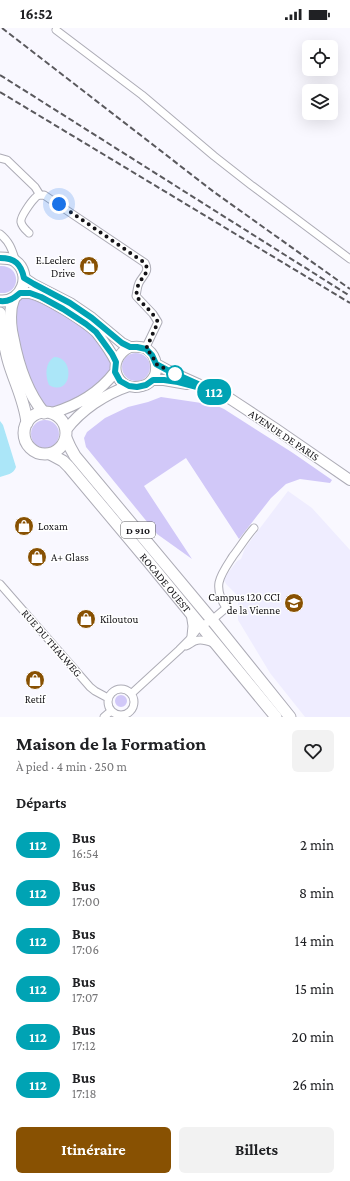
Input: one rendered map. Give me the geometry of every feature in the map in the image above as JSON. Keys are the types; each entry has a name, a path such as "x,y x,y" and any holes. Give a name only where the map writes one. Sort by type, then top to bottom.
{"main road":[{"path":"0,258 7,258 16,262 22,269 24,278 23,286 17,295 11,311 11,329 16,355 24,380 30,393 48,413 61,420 66,434"},
{"path":"0,301 5,301 17,295 30,293 41,297 63,309 96,332 104,343 120,381 129,386 137,387 146,385 153,380 156,372 156,364 152,355 146,349 130,347 122,343 92,318 70,303 24,278"},
{"path":"0,313 11,369 26,412 27,423 24,435 29,446 38,453 50,454 60,448 74,420 98,401 129,386"},
{"path":"27,423 37,414 69,408 81,402 102,386 115,367 120,353 130,347"},
{"name":"AVENUE DE PARIS","path":"156,364 229,398 350,480"},
{"name":"AVENUE DE PARIS","path":"153,380 178,382 216,392"},
{"name":"ROCADE OUEST","path":"66,434 70,447 75,456 212,620"},
{"name":"ROCADE OUEST","path":"50,454 63,461 69,467 190,611 276,717"},
{"name":"D 910","path":"212,620 290,717"}],"street":[{"path":"56,29 142,95 251,185 350,259"},
{"path":"0,158 7,160 35,186 40,195"},
{"path":"29,233 21,223 21,219 35,197 44,195 145,263 147,268 146,274 138,284 136,296 151,310 158,322 146,349"},
{"path":"0,234 7,240 12,248 16,262"},
{"path":"132,694 179,650 191,644 199,627 203,628 226,608 219,593 219,578 239,547 254,528"},
{"name":"RUE DU THALWEG","path":"0,584 90,687 108,698"},
{"path":"190,611 193,638"},
{"path":"193,638 218,645"},
{"path":"117,689 125,689 132,694 134,700 131,709 127,713 123,716 111,711 108,703 110,694 117,689"},
{"path":"104,717 111,711"}],"shaded area":[{"path":"0,266 7,267 12,270 16,280 12,289 7,292 0,293"},
{"path":"31,297 59,311 82,326 100,342 112,364 111,370 94,389 56,409 48,408 42,404 28,379 15,327 16,304 20,299"},
{"path":"136,353 146,357 150,367 146,377 136,381 126,377 122,367 126,357"},
{"path":"161,397 215,405 224,409 332,480 330,483 300,479 286,484 271,498 239,539 186,458 144,486 192,559 157,534 86,447 84,438 87,432 105,418 128,407"},
{"path":"45,420 55,424 59,434 55,444 45,448 35,444 31,434 35,424"},
{"name":"Campus 120 CCI de la Vienne","path":"288,491 312,508 350,550 350,717 305,717 270,673 238,620 238,596 224,580 237,561 241,559 245,548"},
{"path":"119,695 123,695 127,701 123,707 119,707 115,703 115,699"}],"water":[{"path":"54,357 61,359 66,363 68,369 66,382 63,386 57,388 49,385 46,373 49,362"},
{"path":"0,421 3,425 16,467 12,473 0,477"}],"railway":[{"path":"2,28 214,192 350,289"},
{"path":"0,75 350,296"},
{"path":"0,92 350,303"}],"bus line":[{"name":"112","path":"0,258 7,258 16,262 22,269 24,278 70,303 92,318 122,343 130,347 146,349 152,355 156,364 216,392 164,380 153,380 146,385 137,387 129,386 120,381 115,372 116,362 112,354 96,332 86,324 63,309 30,293 20,293 14,298 0,301"}],"place":[{"name":"E.Leclerc Drive","path":"89,266"},
{"name":"Loxam","path":"24,526"},
{"name":"A+ Glass","path":"37,557"},
{"name":"Campus 120 CCI de la Vienne","path":"294,603"},
{"name":"Kiloutou","path":"86,619"},
{"name":"Retif","path":"35,680"}],"route":[{"path":"59,204 145,263 147,268 146,274 138,284 136,296 148,307 158,322 146,349 152,355 156,364 179,376 175,374"}]}
